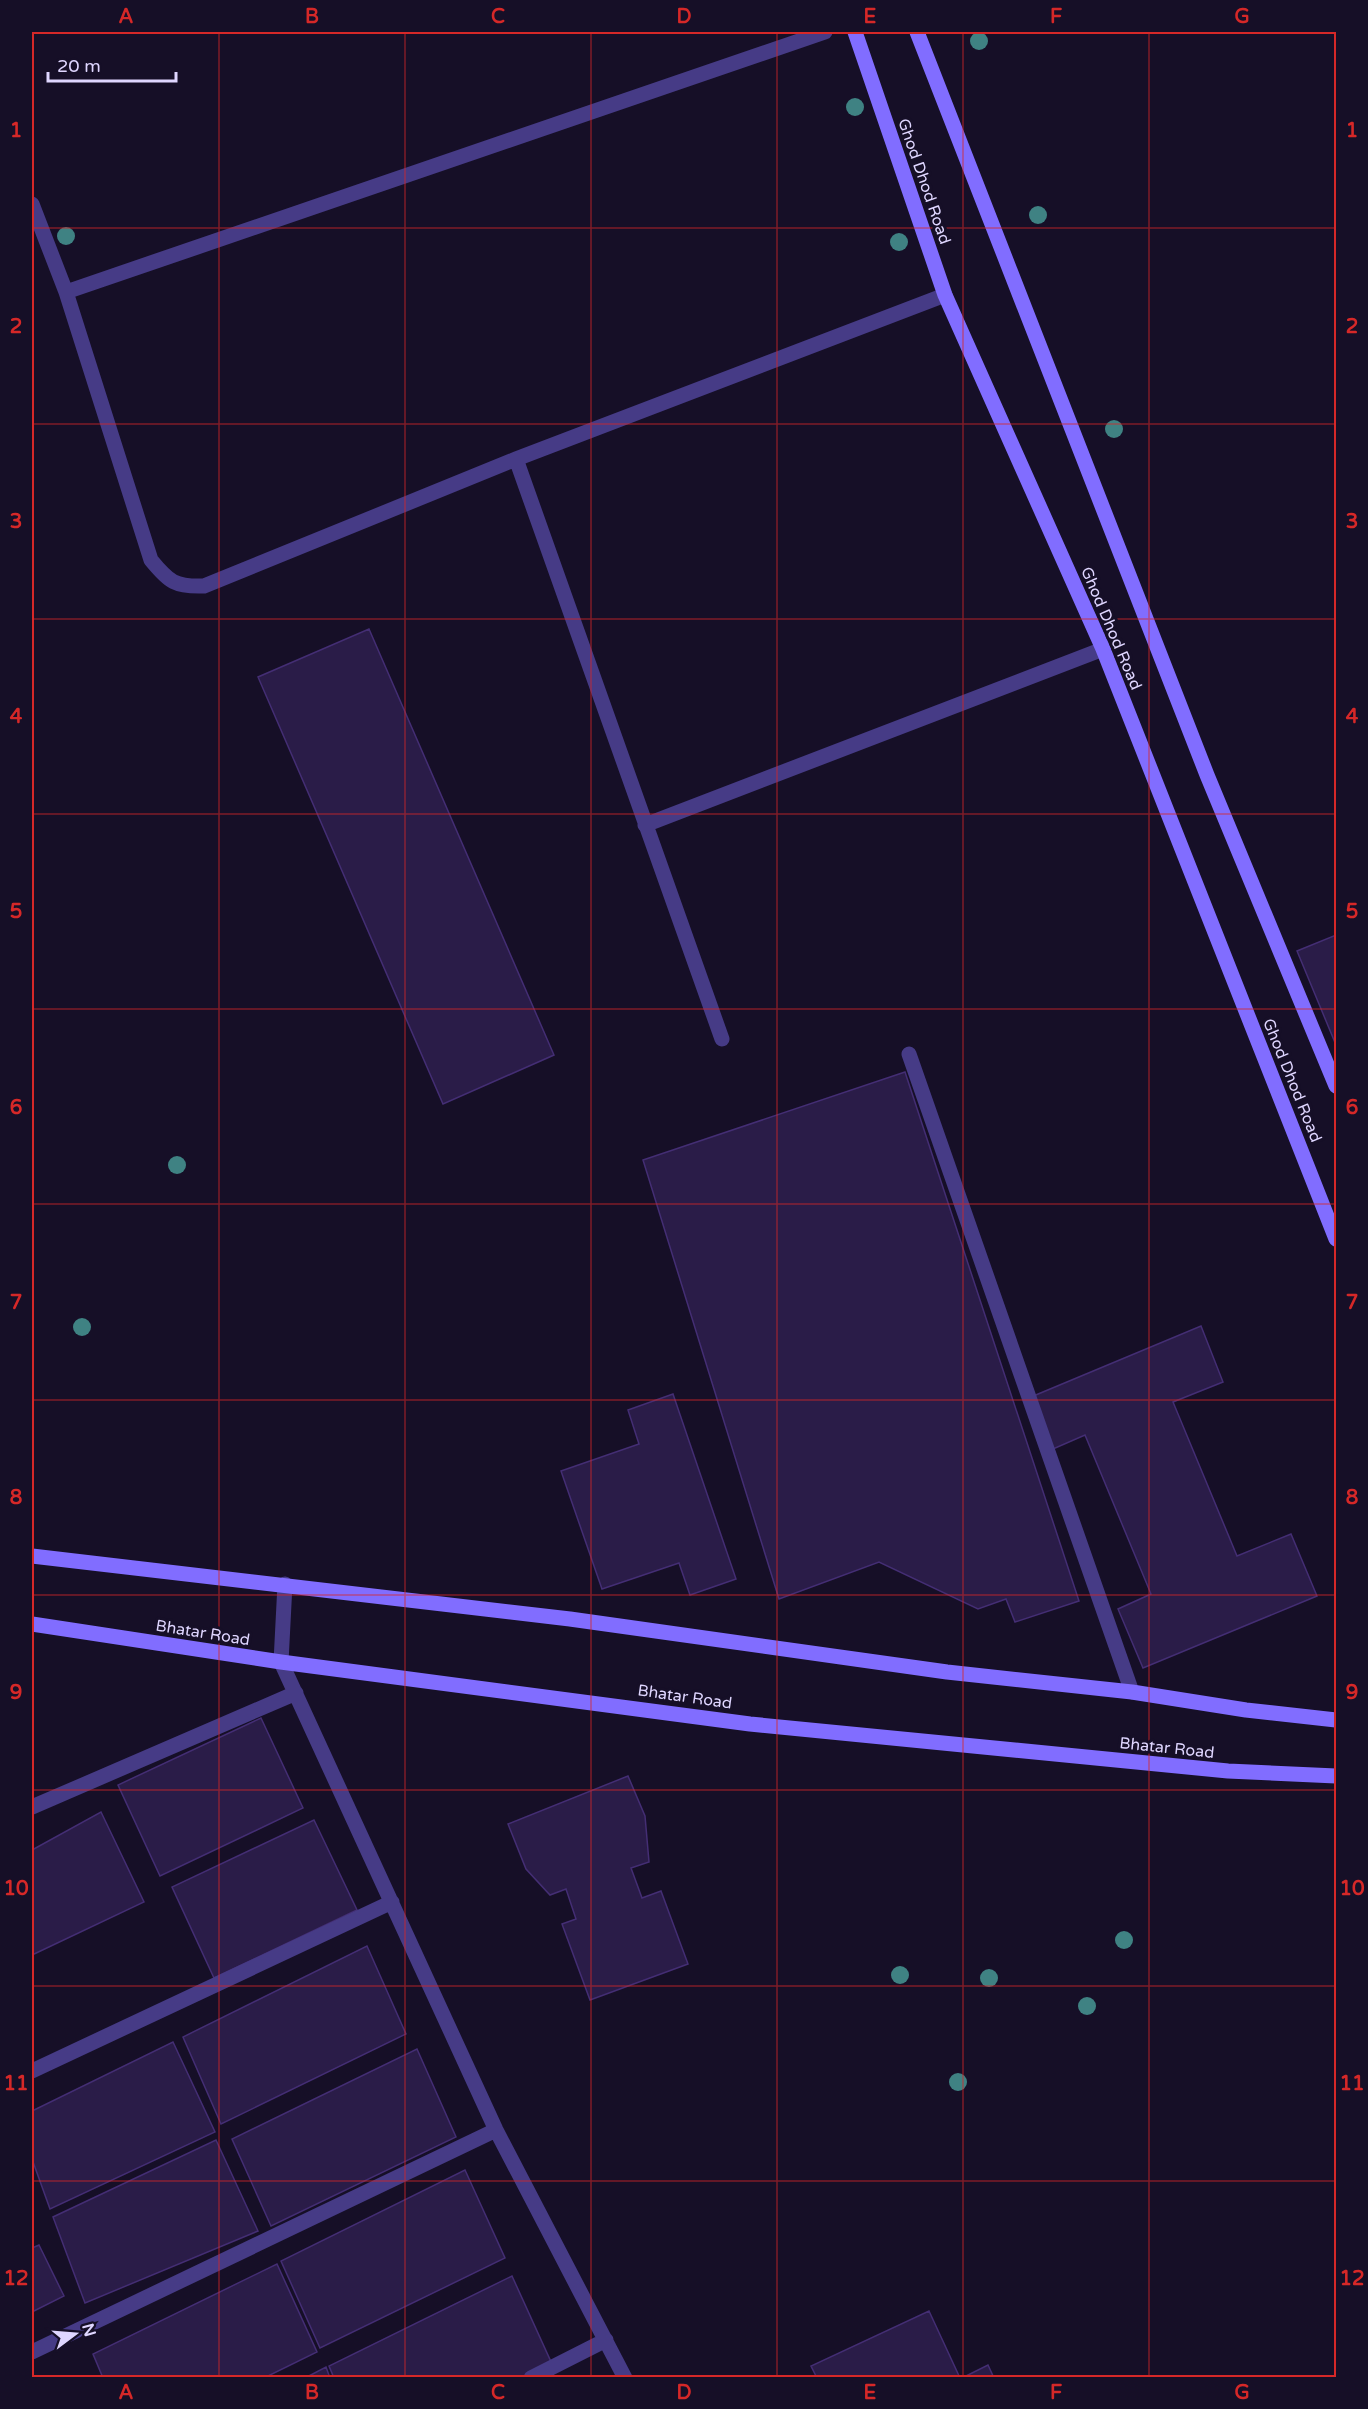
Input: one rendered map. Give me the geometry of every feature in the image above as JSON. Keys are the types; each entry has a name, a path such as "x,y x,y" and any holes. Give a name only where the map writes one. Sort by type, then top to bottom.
{"main road":[{"name":"Ghod Dhod Road","path":"855,32 945,295 1103,649 1336,1239"},
{"path":"917,32 1207,775 1336,1086"},
{"path":"32,1556 570,1619 947,1672 1132,1692 1246,1710 1336,1720"},
{"name":"Bhatar Road","path":"32,1623 281,1662 750,1724 1228,1771 1336,1776"}],"street":[{"path":"66,292 825,32"},
{"path":"32,204 66,292 151,560 164,575 181,587 204,586 516,459 945,295"},
{"path":"516,459 722,1040"},
{"path":"645,825 1103,649"},
{"path":"909,1054 1132,1692"},
{"path":"285,1584 281,1662 496,2130 625,2378"},
{"path":"32,1807 296,1693"},
{"path":"32,2071 392,1902"},
{"path":"32,2352 496,2130"},
{"path":"531,2378 606,2340"}],"building":[{"path":"369,629 554,1055 443,1104 258,677"},
{"path":"1336,935 1336,1045 1297,951"},
{"path":"905,1072 1079,1601 1015,1622 1006,1599 978,1609 879,1562 779,1599 643,1160"},
{"path":"1201,1326 1223,1382 1173,1402 1237,1556 1291,1534 1317,1596 1143,1668 1118,1609 1151,1594 1085,1435 1053,1449 1031,1397"},
{"path":"673,1394 736,1579 690,1595 679,1563 602,1589 561,1471 639,1444 628,1410"},
{"path":"261,1718 303,1808 160,1876 118,1785"},
{"path":"628,1776 645,1816 649,1862 631,1868 642,1898 661,1891 688,1964 590,2000 562,1924 576,1919 566,1889 550,1895 526,1869 508,1824"},
{"path":"101,1812 144,1902 32,1955 32,1850"},
{"path":"314,1820 357,1910 214,1978 172,1887"},
{"path":"367,1946 406,2034 221,2124 183,2037"},
{"path":"173,2042 215,2132 50,2209 32,2159 32,2111"},
{"path":"417,2049 456,2137 271,2226 232,2139"},
{"path":"216,2140 258,2231 85,2303 53,2217"},
{"path":"465,2170 505,2258 320,2348 281,2261"},
{"path":"39,2245 64,2296 32,2312 32,2248"},
{"path":"277,2264 317,2352 264,2378 103,2378 93,2354"},
{"path":"512,2276 552,2364 525,2378 334,2378 329,2366"},
{"path":"929,2311 960,2378 817,2378 811,2366"},
{"path":"988,2365 994,2378 962,2378"},
{"path":"326,2367 330,2378 305,2378"}]}
